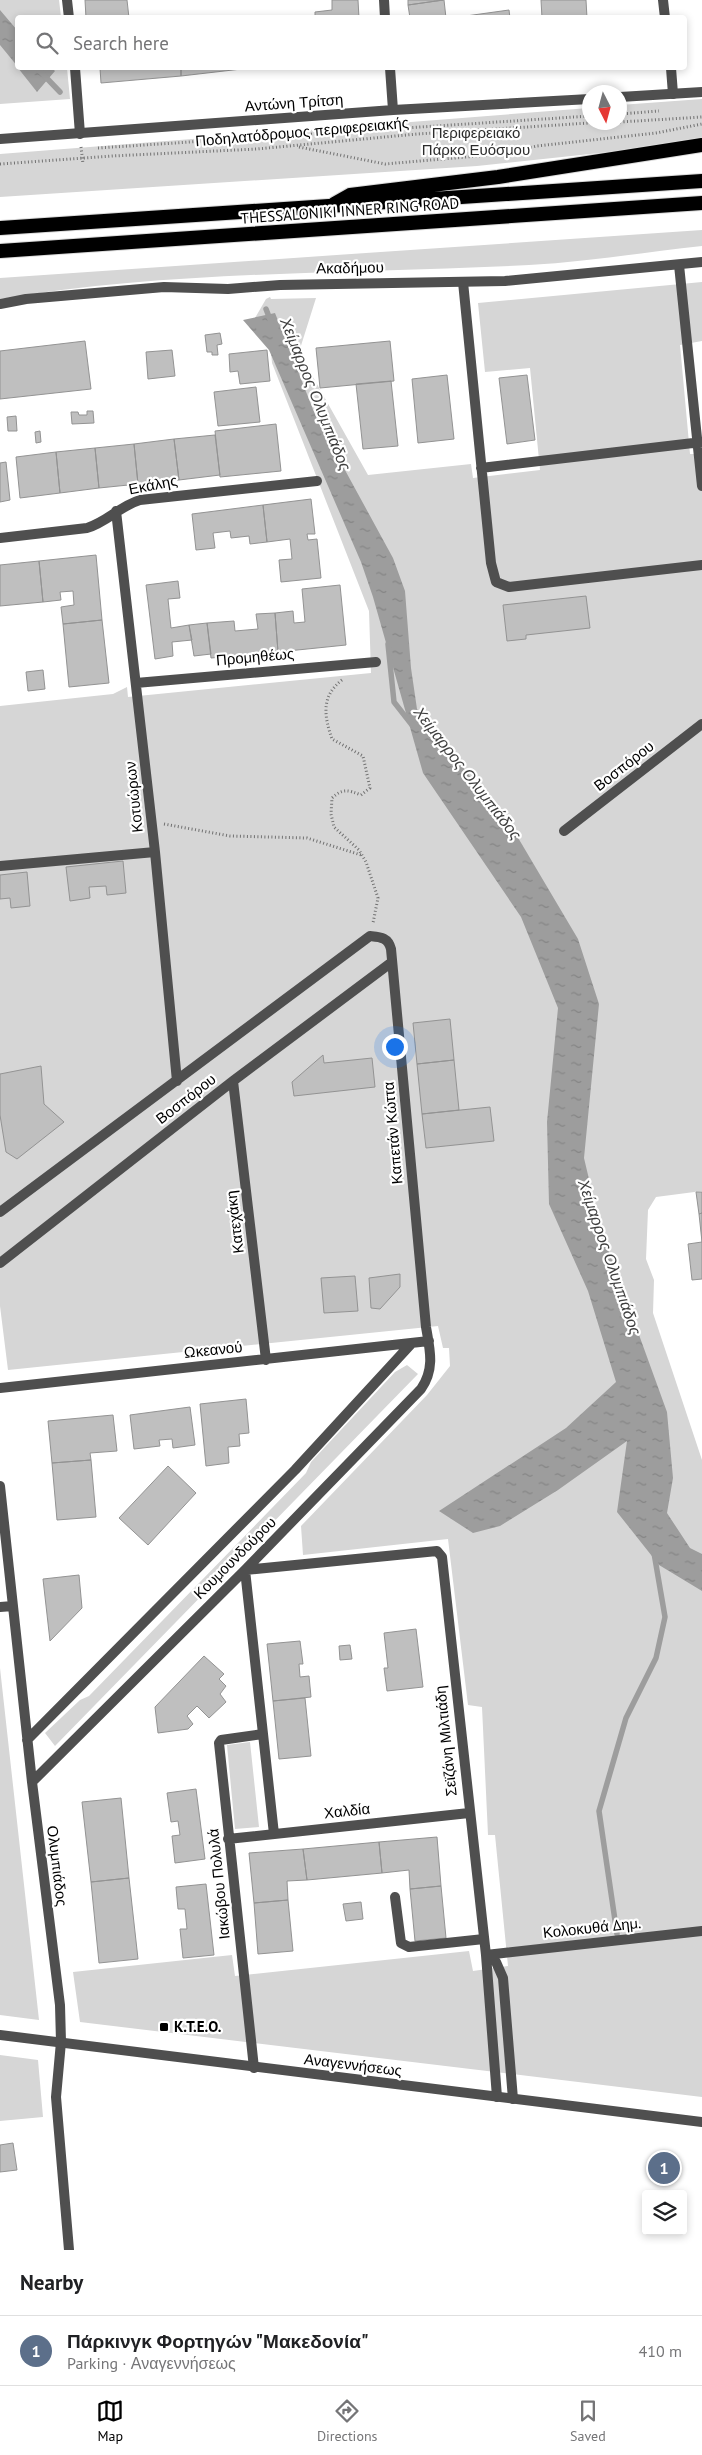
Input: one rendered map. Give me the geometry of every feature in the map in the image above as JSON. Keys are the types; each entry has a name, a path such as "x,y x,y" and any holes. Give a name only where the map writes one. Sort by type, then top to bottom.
{"highway":[{"path":"332,206 350,194 498,177 702,144"},
{"name":"THESSALONIKI INNER RING ROAD","path":"0,228 702,181"},
{"name":"THESSALONIKI INNER RING ROAD","path":"0,251 702,203"}],"street":[{"path":"67,0 69,15"},
{"path":"384,0 385,15"},
{"path":"663,0 665,15"},
{"path":"75,70 80,134"},
{"path":"390,70 393,110"},
{"path":"670,70 673,94"},
{"path":"627,97 702,92"},
{"name":"Αντώνη Τρίτση","path":"0,139 393,110 582,99"},
{"name":"Ακαδήμου","path":"0,304 26,299 164,287 228,289 280,285 531,279 702,262"},
{"path":"679,265 700,442 702,486"},
{"path":"463,282 491,563 496,582 509,587 702,565"},
{"path":"481,468 700,442"},
{"name":"Εκάλης","path":"0,538 87,528 97,525 116,511 140,500 317,480"},
{"name":"Κοτυώρων","path":"116,511 152,823 177,1081"},
{"name":"Προμηθέως","path":"136,683 376,662"},
{"name":"Βοσπόρου","path":"564,831 702,724"},
{"path":"0,866 155,852"},
{"name":"Βοσπόρου","path":"0,1212 370,936"},
{"name":"Καπετάν Κώττα","path":"370,936 382,938 388,942 391,948 429,1341"},
{"name":"Βοσπόρου","path":"0,1263 233,1081 392,962"},
{"name":"Κατεχάκη","path":"233,1081 266,1360"},
{"name":"Ωκεανού","path":"0,1388 429,1341"},
{"name":"Κουμουνδούρου","path":"32,1782 245,1570 421,1389 431,1368 429,1341"},
{"name":"Κουμουνδούρου","path":"27,1740 295,1470 411,1344"},
{"name":"Ολυμπιάδος","path":"0,1486 27,1740 60,2005 61,2042 56,2097 69,2250"},
{"name":"Σεϊζάνη Μιλτιάδη","path":"245,1570 432,1550 437,1551 442,1557 486,1955 497,2097"},
{"path":"245,1570 274,1834"},
{"path":"0,1607 13,1606"},
{"name":"Ιακώβου Πολυλά","path":"254,2068 219,1743 221,1740 263,1734"},
{"name":"Χαλδία","path":"228,1839 469,1813"},
{"path":"395,1897 401,1943 409,1947 484,1939"},
{"name":"Κολοκυθά Δημ.","path":"486,1955 702,1931"},
{"path":"486,1955 496,1962 503,1978 513,2099"},
{"name":"Αναγεννήσεως","path":"0,2035 254,2068 702,2122"}],"path":[{"path":"627,113 665,110"},
{"path":"72,150 582,117"},
{"path":"627,122 702,117"},
{"name":"Ποδηλατόδρομος περιφερειακής","path":"0,164 294,146 417,134 582,123"},
{"path":"294,146 385,164 501,154 537,146 656,133 702,124"},
{"path":"343,679 330,691 326,720 332,738 363,756 370,788 361,795 347,790 340,790 332,798 331,814 334,827 362,855 378,898 370,936"},
{"path":"152,823 230,836 307,838 362,855"}],"green space":[{"path":"0,0 59,0 61,15 15,15 15,70 67,70 70,99 0,104"},
{"name":"Περιφερειακό Πάρκο Ευόσμου","path":"702,99 702,139 665,146 477,166 0,197 0,154 582,109 582,130 627,130 627,104"},
{"path":"702,230 702,246 572,262 197,278 65,290 0,299 0,278"},
{"path":"702,282 702,341 680,345 690,454 702,454 702,1191 656,1197 648,1210 646,1259 654,1280 653,1313 702,1460 702,2097 80,2022 73,1972 232,1955 235,1976 469,1951 473,1971 508,1966 495,1835 488,1835 482,1707 468,1705 448,1539 303,1555 301,1526 427,1395 450,1366 449,1348 443,1348 438,1326 8,1370 0,1306 0,706 113,694 127,687 128,697 371,673 369,611 272,363 271,352 255,318 266,299 270,297 271,299 316,298 299,352 368,475 471,464 473,478 540,470 530,368 485,372 478,303"},
{"path":"407,1365 418,1374 55,1746 45,1733 80,1700 89,1696 306,1473 311,1462 395,1372"},
{"path":"0,1668 39,2020 0,2015"},
{"path":"250,1742 259,1827 235,1829 227,1745"},
{"path":"0,2055 38,2060 43,2117 0,2121"}],"water":[{"path":"0,10 15,28 15,63 0,45"},
{"path":"20,70 55,71 37,92"},
{"path":"275,313 316,417 393,558 405,591 411,668 417,709 517,836 578,939 599,1004 584,1158 601,1230 667,1412 673,1478 667,1513 690,1548 702,1554 702,1591 659,1565 617,1512 627,1441 558,1490 500,1526 473,1533 439,1511 566,1428 616,1382 588,1291 549,1204 547,1122 558,1008 521,917 423,773 373,597 361,562 269,350 243,320"}],"building":[{"path":"85,0 127,0 129,15 86,15"},
{"path":"332,0 358,0 359,15 315,15 315,12 332,10"},
{"path":"408,0 443,0 408,5"},
{"path":"444,0 446,15 410,15 408,5"},
{"path":"541,0 586,0 587,15 542,15"},
{"path":"509,10 510,15 473,15"},
{"path":"100,70 181,70 181,76 101,83"},
{"path":"181,70 233,70 181,76"},
{"path":"220,333 222,344 217,345 218,355 212,355 212,352 207,352 205,335"},
{"path":"85,341 91,389 0,399 0,351"},
{"path":"390,341 394,381 320,388 316,348"},
{"path":"172,350 175,376 148,379 146,352"},
{"path":"267,350 270,381 240,384 238,371 230,372 229,354"},
{"path":"447,375 454,439 418,443 412,379"},
{"path":"527,375 535,440 507,444 499,378"},
{"path":"391,381 398,446 363,449 356,384"},
{"path":"256,387 260,422 218,426 214,392"},
{"path":"87,411 93,411 94,423 72,424 71,412 87,415"},
{"path":"16,416 17,431 8,431 7,417"},
{"path":"276,424 281,471 220,477 215,431"},
{"path":"40,431 41,442 36,443 35,432"},
{"path":"215,435 220,475 179,480 174,439"},
{"path":"174,439 179,480 138,484 134,444"},
{"path":"134,444 138,484 99,488 95,448"},
{"path":"95,448 99,488 60,493 56,452"},
{"path":"56,452 60,493 20,498 16,457"},
{"path":"6,462 10,500 0,502 0,463"},
{"path":"311,499 315,534 307,534 308,540 317,539 321,578 281,582 279,560 292,559 290,539 267,542 263,505"},
{"path":"263,505 267,542 250,544 249,536 231,538 230,531 213,533 215,548 196,550 192,514"},
{"path":"96,555 102,620 63,624 61,607 74,605 73,591 60,592 61,600 43,602 39,561"},
{"path":"39,561 43,602 0,606 0,565"},
{"path":"178,581 180,598 168,599 171,628 189,625 192,640 172,642 173,656 155,659 146,585"},
{"path":"340,585 346,645 278,652 275,613 293,611 294,623 305,622 302,589"},
{"path":"586,596 590,628 526,635 526,639 507,641 503,605"},
{"path":"275,613 278,652 211,658 207,623 234,621 235,631 258,629 256,614"},
{"path":"102,620 109,683 69,687 63,624"},
{"path":"207,623 211,654 194,656 189,625"},
{"path":"43,670 45,689 28,691 26,672"},
{"path":"123,861 126,893 107,895 106,886 89,887 90,898 70,901 66,867"},
{"path":"27,872 30,906 11,908 10,898 0,899 0,875"},
{"path":"450,1019 454,1060 417,1064 413,1023"},
{"path":"323,1055 324,1063 372,1058 375,1087 294,1096 292,1082"},
{"path":"454,1060 459,1110 422,1114 417,1064"},
{"path":"41,1066 44,1104 64,1122 17,1159 6,1152 0,1115 0,1074"},
{"path":"490,1107 494,1141 426,1148 422,1114"},
{"path":"696,1192 702,1192 702,1213 699,1214"},
{"path":"702,1213 702,1242 699,1214"},
{"path":"702,1242 702,1279 692,1280 688,1244"},
{"path":"400,1274 400,1287 380,1309 371,1308 369,1278"},
{"path":"355,1276 358,1311 324,1313 321,1278"},
{"path":"246,1399 249,1433 239,1434 240,1446 228,1447 229,1463 206,1466 200,1404"},
{"path":"190,1407 195,1445 173,1448 172,1439 159,1440 160,1446 134,1449 130,1415"},
{"path":"113,1415 117,1451 90,1453 91,1460 52,1463 48,1421"},
{"path":"91,1460 96,1517 57,1520 52,1463"},
{"path":"168,1466 196,1493 148,1545 119,1518"},
{"path":"79,1575 82,1608 50,1641 43,1579"},
{"path":"416,1629 423,1687 387,1691 384,1668 388,1668 384,1633"},
{"path":"300,1641 303,1664 299,1664 300,1677 309,1676 311,1697 273,1701 267,1644"},
{"path":"350,1645 352,1659 340,1660 339,1646"},
{"path":"204,1656 224,1674 219,1679 226,1686 220,1694 226,1702 209,1718 197,1706 187,1716 193,1724 188,1729 158,1733 155,1707"},
{"path":"305,1698 311,1756 279,1759 273,1701"},
{"path":"196,1789 205,1859 175,1863 172,1836 180,1835 178,1821 171,1822 167,1793"},
{"path":"121,1798 129,1878 91,1882 82,1802"},
{"path":"437,1837 441,1886 410,1889 409,1870 382,1873 379,1842"},
{"path":"379,1842 382,1873 307,1880 303,1849"},
{"path":"303,1849 307,1880 287,1881 288,1900 254,1903 249,1853"},
{"path":"129,1878 138,1959 99,1963 91,1882"},
{"path":"206,1884 214,1955 183,1958 180,1929 187,1929 185,1909 178,1909 176,1887"},
{"path":"441,1886 446,1938 415,1941 410,1889"},
{"path":"288,1900 293,1951 258,1954 254,1903"},
{"path":"361,1902 363,1919 346,1921 343,1904"},
{"path":"13,2143 17,2170 0,2172 0,2145"}],"waterway":[{"name":"Χείμαρρος Ολυμπιάδος","path":"39,70 60,92"},
{"name":"Χείμαρρος Ολυμπιάδος","path":"266,309 271,322"},
{"name":"Χείμαρρος Ολυμπιάδος","path":"388,644 394,702 412,725"},
{"path":"617,1934 599,1811 626,1718 656,1658 665,1617 654,1553"}],"place":[{"name":"K.T.E.O.","path":"164,2027"},
{"name":"Πάρκινγκ Φορτηγών \"Μακεδονία\"","path":"664,2168"}]}
